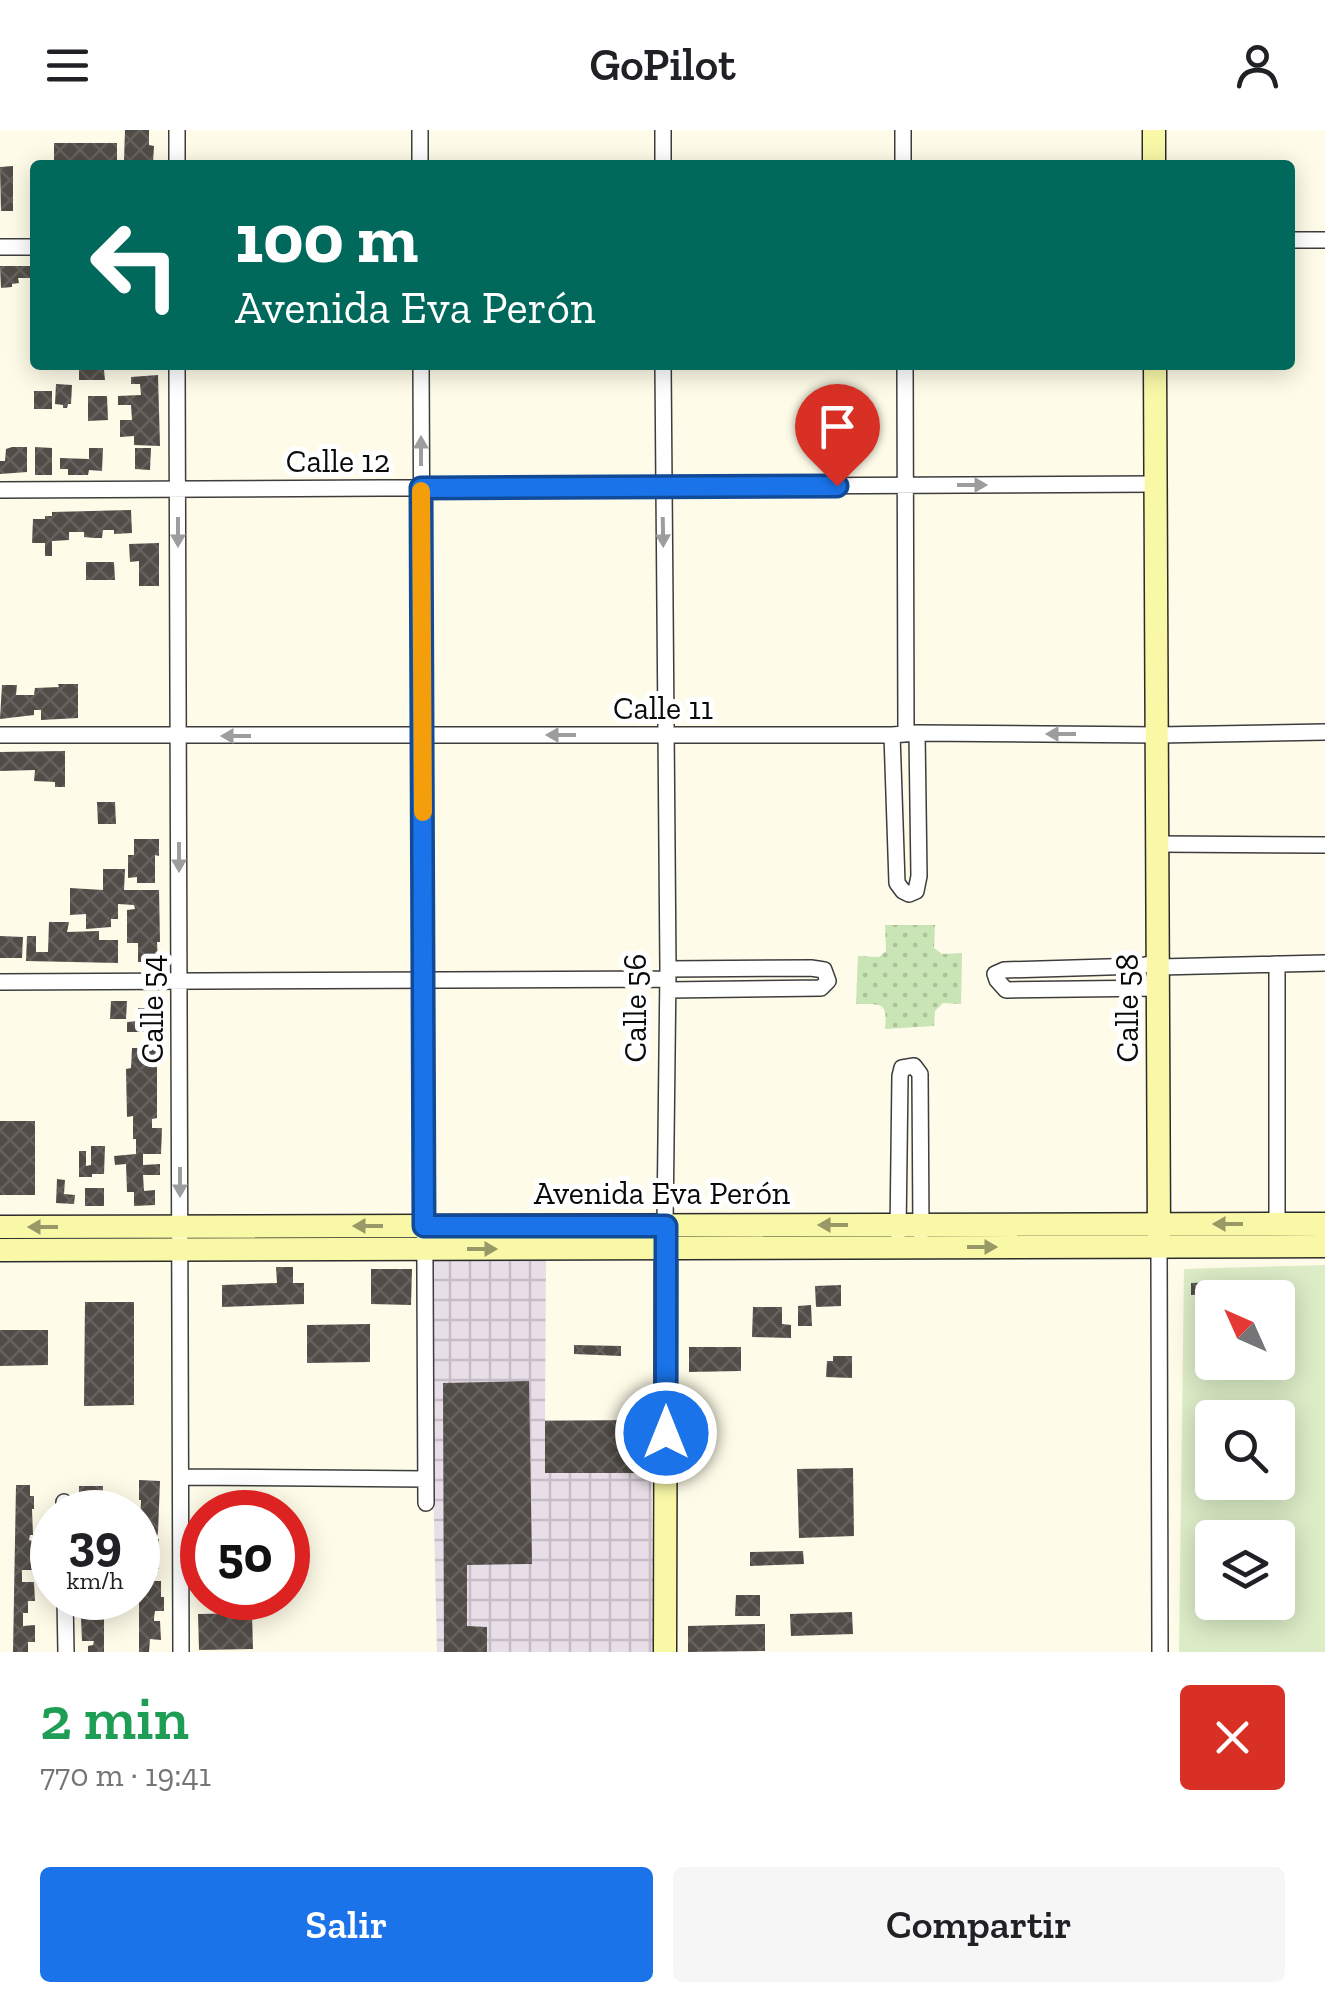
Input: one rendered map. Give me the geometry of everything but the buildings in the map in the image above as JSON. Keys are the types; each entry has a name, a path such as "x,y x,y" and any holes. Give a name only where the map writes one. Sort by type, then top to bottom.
{"main road":[{"path":"1154,130 1154,160"},
{"name":"Calle 58","path":"1155,370 1159,1236"},
{"name":"Avenida Eva Perón","path":"1159,1236 1278,1224 1325,1224"},
{"name":"Avenida Eva Perón","path":"0,1227 180,1238 1159,1236 1325,1246"},
{"name":"Calle 56","path":"665,1652 666,1237"},
{"name":"Avenida Eva Perón","path":"0,1250 180,1238"}],"street":[{"path":"177,130 177,160"},
{"path":"420,130 420,160"},
{"path":"663,130 663,160"},
{"path":"903,130 903,160"},
{"path":"1295,240 1325,240"},
{"path":"0,247 30,247"},
{"name":"Calle 54","path":"178,370 181,1652"},
{"path":"421,370 426,1504"},
{"name":"Calle 56","path":"663,370 666,1237"},
{"path":"905,370 905,734 898,884 909,894 916,890 919,876 905,734"},
{"name":"Calle 12","path":"0,490 1156,484"},
{"name":"Calle 11","path":"0,734 1325,732"},
{"path":"1159,844 1325,845"},
{"path":"1277,964 1278,1224"},
{"path":"1160,972 1140,966 1004,970 996,974 996,980 1006,990 1160,972 1325,964"},
{"path":"0,982 668,979 811,968 824,970 828,980 821,988 668,979"},
{"path":"914,1066 920,1074 910,1236 900,1076 902,1068 914,1066"},
{"name":"Calle 58","path":"1159,1236 1160,1652"},
{"path":"181,1477 426,1479"},
{"path":"65,1620 66,1652"}],"shaded area":[{"path":"428,1260 546,1260 545,1420 650,1420 655,1652 437,1652"}],"green space":[{"path":"885,925 935,925 934,948 942,954 962,953 961,1004 943,1003 935,1011 934,1026 885,1029 881,1006 856,1004 858,956 879,957 886,951"},
{"path":"1325,1265 1325,1652 1179,1652 1184,1269"}],"slow traffic":[{"path":"421,491 423,812"}],"route":[{"path":"666,1433 666,1226 424,1226 421,488 837,486"}]}
